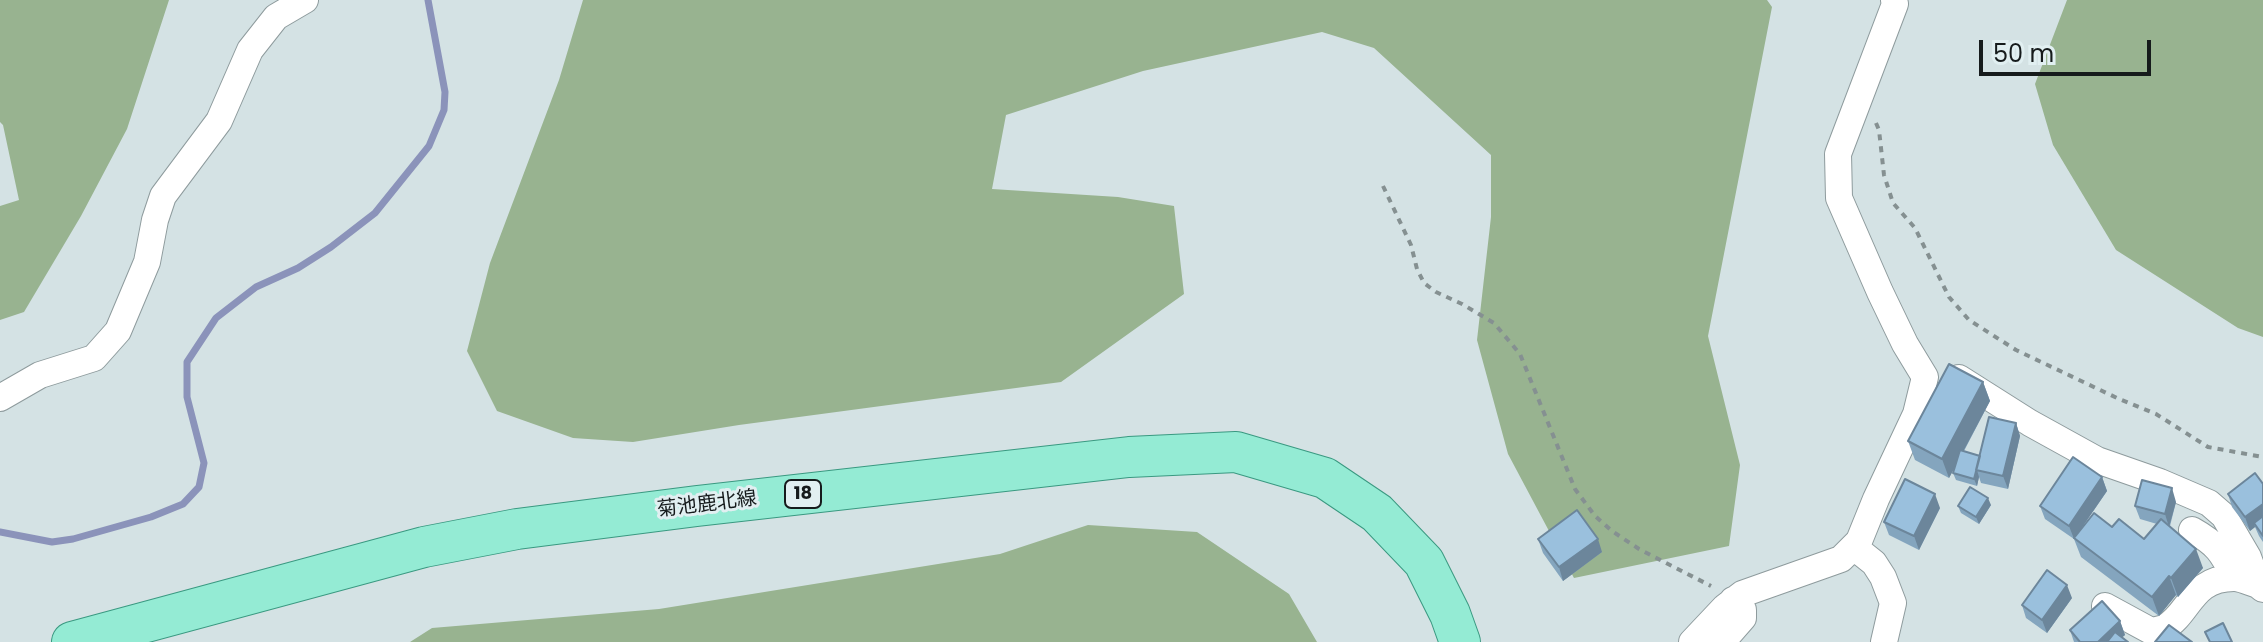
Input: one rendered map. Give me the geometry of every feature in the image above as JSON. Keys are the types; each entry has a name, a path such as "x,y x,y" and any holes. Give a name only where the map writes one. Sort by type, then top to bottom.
{"main road":[{"name":"菊池鹿北線","path":"72,642 424,547 517,529 1129,457 1236,452 1325,478 1377,513 1424,562 1460,642"}],"street":[{"path":"0,398 40,375 94,358 118,331 147,262 163,196 219,121 250,50 276,17 305,0"},
{"path":"1692,642 1742,594 1841,559 1854,547 1916,414 1925,377 1880,292 1839,198 1838,154 1894,0"},
{"path":"1925,377 1951,374 1967,381 2030,423 2097,460 2209,503 2224,516 2248,557 2252,584"},
{"path":"2192,530 2209,540 2252,584"},
{"path":"1854,547 1874,563 1893,603 1884,642"},
{"path":"2105,606 2151,631 2164,627 2195,592 2215,582 2252,584"},
{"path":"1722,642 1743,618 1743,610 1733,600"}],"path":[{"path":"1856,109 1871,114 1879,130 1884,175 1893,203 1915,228 1949,297 1969,320 2016,350 2156,414 2208,447 2263,457"},
{"path":"1383,186 1411,245 1424,283 1494,323 1520,354 1575,489 1595,516 1639,549 1733,600"}],"green space":[{"path":"0,0 169,0 127,129 81,216 24,312 0,320 0,206 19,200 0,122"},
{"path":"583,0 1767,0 1772,7 1708,336 1740,465 1729,546 1574,578 1508,454 1477,340 1491,217 1491,155 1374,48 1322,32 1143,71 1006,115 992,189 1118,197 1174,206 1184,294 1061,382 633,442 573,438 497,411 467,351 490,263 559,80"},
{"path":"2067,0 2263,0 2263,337 2238,328 2116,250 2053,145 2035,84"},
{"path":"1088,525 1197,532 1289,594 1317,642 410,642 432,628 659,609 1000,554"}],"building":[{"path":"1949,364 1983,382 1942,459 1908,441"},
{"path":"1989,417 2016,423 2003,476 1976,470"},
{"path":"1960,450 1980,456 1974,479 1953,473"},
{"path":"2073,457 2102,477 2069,526 2040,506"},
{"path":"2255,473 2263,484 2263,504 2245,517 2228,494"},
{"path":"1905,479 1935,494 1914,536 1884,522"},
{"path":"2142,480 2172,488 2165,514 2135,506"},
{"path":"1970,487 1988,498 1976,517 1958,506"},
{"path":"1577,510 1598,539 1559,567 1538,539"},
{"path":"2094,513 2112,527 2119,519 2144,539 2161,519 2196,549 2152,597 2074,538"},
{"path":"2263,516 2263,536 2254,523"},
{"path":"2047,570 2067,585 2042,620 2022,605"},
{"path":"2102,601 2120,621 2098,642 2080,642 2070,630"},
{"path":"2223,623 2232,642 2210,642 2205,632"},
{"path":"2169,625 2192,642 2155,642"},
{"path":"2115,632 2128,642 2107,642"}],"waterway":[{"path":"0,532 52,542 73,539 151,517 183,504 199,487 204,463 187,397 187,362 216,318 256,287 298,268 331,247 375,213 429,146 444,110 445,92 428,0"}]}
